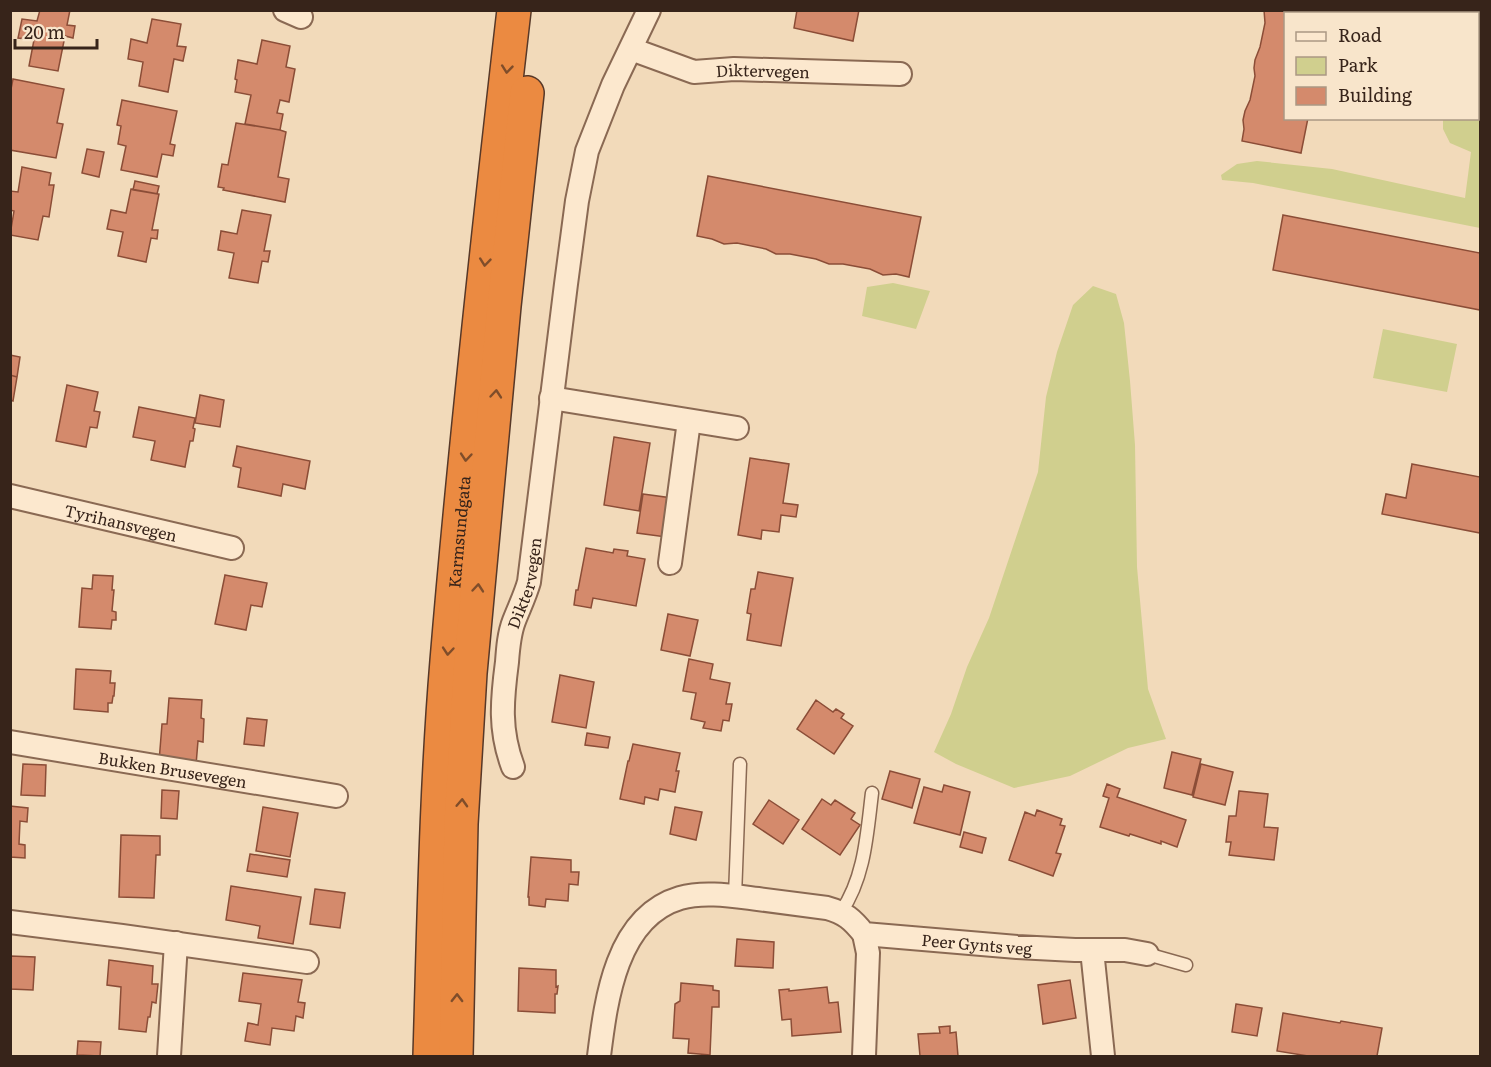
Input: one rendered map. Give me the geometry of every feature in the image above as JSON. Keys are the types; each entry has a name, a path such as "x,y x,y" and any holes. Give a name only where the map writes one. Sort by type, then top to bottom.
{"highway":[{"name":"Karmsundgata","path":"430,1056 436,825 447,662 481,299 514,10"},
{"name":"Karmsundgata","path":"456,1056 461,824 470,673 503,317 536,10"}],"street":[{"name":"Diktervegen","path":"513,767 508,752 502,702 510,636 529,582 577,201 587,151 613,85 649,10"},
{"name":"Diktervegen","path":"631,49 694,72 734,69 900,74"},
{"path":"551,398 737,428"},
{"path":"670,563 689,421"},
{"name":"Tyrihansvegen","path":"10,496 232,548"},
{"name":"Bukken Brusevegen","path":"10,742 336,796"},
{"path":"599,1056 606,1006 615,972 627,943 640,923 658,907 681,898 705,895 735,896 826,908 841,912 855,922 864,934 868,953 864,1056"},
{"path":"10,922 307,962"},
{"name":"Peer Gynts veg","path":"864,934 1017,947 1125,950 1148,954"},
{"path":"168,1056 176,943"},
{"path":"1092,950 1103,1056"}],"lane":[{"path":"735,896 740,764"},
{"path":"841,912 858,876 865,848 872,793"},
{"path":"1148,954 1186,965"}],"green space":[{"path":"1479,76 1480,228 1253,183 1222,180 1221,175 1237,164 1257,161 1332,169 1465,198 1471,152 1450,143 1443,129 1443,120 1479,120"},
{"path":"893,283 930,291 916,329 862,316 867,287"},
{"path":"1093,286 1116,294 1124,323 1135,445 1137,567 1148,689 1166,739 1128,748 1070,776 1014,788 956,764 934,752 989,618 1038,472 1046,397 1057,352 1073,305"},
{"path":"1383,329 1457,344 1447,392 1373,378"}],"building":[{"path":"40,10 70,10 67,25 75,26 73,38 65,36 58,71 29,66 34,40 18,38 22,19 37,21"},
{"path":"797,10 859,10 853,41 794,28"},
{"path":"1264,10 1329,10 1329,12 1284,12 1284,120 1308,120 1301,153 1242,141 1243,120 1250,100 1255,76 1255,60 1265,23"},
{"path":"152,19 181,24 177,46 186,47 183,61 174,59 168,92 139,86 143,62 128,59 131,39 147,43"},
{"path":"262,40 290,46 286,67 295,69 289,102 280,100 277,113 283,114 280,130 245,124 251,95 235,92 238,60 257,64"},
{"path":"13,79 64,89 57,123 63,124 56,158 10,150 10,94"},
{"path":"122,100 177,111 170,144 175,145 173,156 162,154 157,177 121,170 126,146 118,144 121,126 117,125"},
{"path":"236,123 286,132 278,177 289,179 285,202 223,190 224,188 218,187 222,164 228,165"},
{"path":"87,149 104,152 99,177 82,173"},
{"path":"22,167 51,173 49,185 54,185 49,217 43,216 38,240 10,235 14,211 10,210 10,191 18,192"},
{"path":"708,176 921,217 909,277 896,274 883,275 870,269 829,264 790,254 776,254 766,249 737,243 724,244 697,236"},
{"path":"135,181 159,186 157,194 133,190"},
{"path":"131,189 159,194 152,230 158,230 157,239 151,238 146,262 118,256 123,232 107,229 111,210 126,213"},
{"path":"242,210 271,215 264,251 270,251 268,262 262,261 258,283 229,278 234,253 218,250 221,231 237,234"},
{"path":"1283,215 1480,253 1480,310 1273,270"},
{"path":"10,355 20,357 17,377 10,375"},
{"path":"10,375 17,377 13,401 10,400"},
{"path":"67,385 98,392 94,411 100,412 97,428 90,427 86,447 56,441"},
{"path":"200,395 224,400 220,427 195,423"},
{"path":"139,407 195,418 193,441 190,441 185,467 151,460 155,441 133,437"},
{"path":"614,437 650,443 639,511 604,505"},
{"path":"237,446 310,461 305,489 283,484 281,496 238,487 241,468 233,466"},
{"path":"750,458 789,464 783,503 798,505 796,517 781,515 779,532 762,530 761,539 738,535"},
{"path":"1412,464 1480,477 1480,533 1382,514 1386,494 1406,498"},
{"path":"643,494 672,498 666,537 637,533"},
{"path":"586,548 613,553 614,549 628,551 627,556 645,559 636,606 593,598 591,608 574,605"},
{"path":"758,572 793,578 781,646 747,640 751,614 747,613 751,589 755,589"},
{"path":"93,575 113,576 112,611 116,612 116,620 112,620 111,629 79,627 82,588 92,589"},
{"path":"225,575 267,583 262,607 251,605 246,630 215,624"},
{"path":"668,614 698,620 690,656 661,650"},
{"path":"689,659 713,664 710,679 730,683 726,704 732,704 729,721 723,720 721,731 703,728 705,722 691,719 696,693 683,691"},
{"path":"76,669 111,671 110,683 115,683 112,703 108,703 108,712 74,709"},
{"path":"560,675 594,682 586,728 552,722"},
{"path":"169,698 202,700 203,742 198,741 196,765 159,762 162,724 167,724"},
{"path":"816,700 833,712 836,709 844,714 841,718 853,726 834,754 797,729"},
{"path":"247,718 267,720 264,746 244,744"},
{"path":"587,733 610,737 608,748 585,745"},
{"path":"633,744 680,753 675,792 660,789 658,800 645,797 644,804 620,799"},
{"path":"1172,752 1201,759 1192,795 1164,788"},
{"path":"23,764 46,765 45,796 21,795"},
{"path":"1201,764 1233,772 1225,805 1193,797"},
{"path":"890,771 920,779 912,808 882,799"},
{"path":"1107,784 1120,789 1117,797 1186,820 1177,847 1100,827 1109,798 1103,796"},
{"path":"944,785 970,792 960,835 914,823 924,787 942,792"},
{"path":"162,790 179,791 177,819 161,818"},
{"path":"1239,791 1268,794 1264,827 1278,828 1274,860 1229,855 1231,842 1226,842 1229,816 1236,816"},
{"path":"822,799 831,805 835,800 855,813 851,819 860,825 840,855 802,829"},
{"path":"769,800 799,820 783,844 753,824"},
{"path":"10,806 28,808 27,822 20,821 19,844 25,845 25,858 10,857"},
{"path":"263,807 298,813 290,857 256,851"},
{"path":"675,807 702,812 696,840 670,834"},
{"path":"1037,810 1062,819 1060,825 1065,826 1056,853 1061,854 1053,876 1009,860 1025,812 1035,816"},
{"path":"964,832 986,838 982,853 960,847"},
{"path":"121,835 160,836 160,855 156,855 154,898 119,897"},
{"path":"250,854 290,860 287,877 247,871"},
{"path":"531,857 571,860 571,872 579,872 578,885 569,884 568,901 546,899 545,907 529,905"},
{"path":"231,886 301,897 293,944 258,938 260,926 226,920"},
{"path":"315,889 345,893 340,928 310,924"},
{"path":"737,939 774,942 773,968 735,966"},
{"path":"10,956 35,957 33,990 10,989"},
{"path":"109,960 153,966 152,984 158,984 156,1003 152,1002 146,1032 119,1029 121,987 107,985"},
{"path":"519,968 556,970 556,987 558,986 557,994 555,994 555,1013 518,1011"},
{"path":"243,973 302,980 298,1002 305,1003 303,1018 296,1016 294,1031 272,1028 270,1045 245,1041 248,1023 258,1025 261,1004 239,1001"},
{"path":"1070,980 1076,1018 1043,1024 1038,985"},
{"path":"681,983 713,986 713,990 719,991 719,1007 712,1007 710,1055 688,1053 689,1039 673,1038 675,1004 680,1001"},
{"path":"827,987 829,1003 838,1002 841,1032 792,1036 791,1019 782,1020 779,990"},
{"path":"1236,1004 1262,1008 1257,1036 1232,1032"},
{"path":"1283,1013 1382,1028 1377,1056 1308,1056 1277,1051"},
{"path":"950,1026 950,1033 956,1032 958,1056 920,1056 918,1034 940,1033 939,1027"},
{"path":"78,1041 101,1042 100,1056 77,1055"}]}
